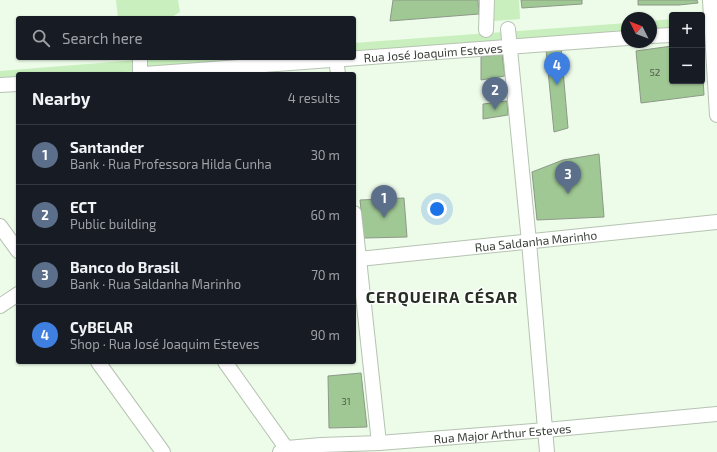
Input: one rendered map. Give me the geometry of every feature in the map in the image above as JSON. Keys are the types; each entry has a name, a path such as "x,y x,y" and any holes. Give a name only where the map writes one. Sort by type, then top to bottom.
{"street":[{"path":"486,30 487,0"},
{"path":"710,0 710,32 717,115"},
{"path":"508,29 530,242 548,452"},
{"path":"657,36 669,35"},
{"name":"Rua José Joaquim Esteves","path":"183,72 337,64 510,47 621,38"},
{"path":"140,60 140,72"},
{"path":"0,85 16,84"},
{"name":"Rua Saldanha Marinho","path":"357,259 717,222"},
{"path":"0,226 16,248"},
{"path":"356,244 380,443"},
{"path":"0,306 16,295"},
{"path":"99,364 163,452"},
{"path":"226,364 285,451"},
{"name":"Rua Major Arthur Esteves","path":"285,451 321,445 380,443 546,430 717,414"}],"green space":[{"path":"116,0 178,0 180,12 173,16 118,16"},
{"path":"493,0 519,0 520,19 494,21"},
{"path":"669,19 669,30 657,31 657,20"},
{"path":"621,23 621,34 356,55 356,43"},
{"path":"138,60 287,60 124,72 16,72 16,81 0,83 0,71"}],"building":[{"path":"393,0 478,0 479,14 390,21"},
{"path":"521,0 582,0 582,4 522,8"},
{"path":"638,0 697,0 698,3 679,5 638,5"},
{"path":"669,46 669,84 703,84 704,95 641,103 636,51"},
{"path":"561,47 568,128 554,132 546,50"},
{"path":"502,54 505,76 481,80 481,57"},
{"path":"507,101 508,115 483,119 483,104"},
{"path":"599,154 604,217 537,220 532,172 563,160"},
{"path":"404,198 407,237 364,238 360,200"},
{"path":"361,373 367,427 329,428 328,376"}],"place":[{"name":"CyBELAR","path":"557,85"},
{"name":"ECT","path":"495,110"},
{"name":"Banco do Brasil","path":"568,194"},
{"name":"Santander","path":"384,218"}],"district":[{"name":"CERQUEIRA CÉSAR","path":"442,296"}]}
